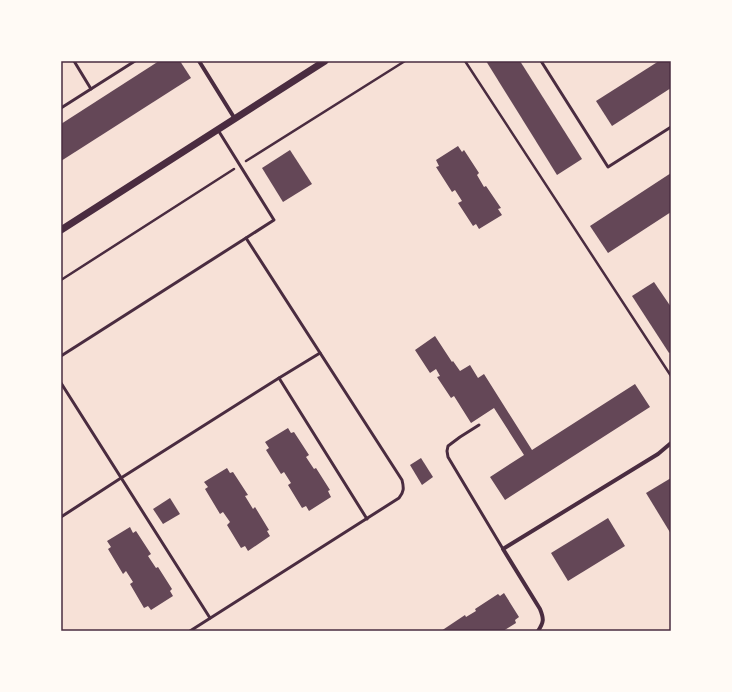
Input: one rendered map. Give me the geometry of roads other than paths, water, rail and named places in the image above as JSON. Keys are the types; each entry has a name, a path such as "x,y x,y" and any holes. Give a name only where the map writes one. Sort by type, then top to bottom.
{"street":[{"path":"199,61 235,119"},
{"path":"61,230 326,61"},
{"path":"538,631 542,624 543,617 540,609 503,549 658,454 671,443"}],"lane":[{"path":"74,61 92,89"},
{"path":"61,108 135,61"},
{"path":"541,61 608,167 671,127"},
{"path":"61,356 274,220 218,130"},
{"path":"190,631 399,498 403,487 402,480 246,238"},
{"path":"61,517 320,353"},
{"path":"279,378 367,519"},
{"path":"61,383 210,618"},
{"path":"479,425 448,446 448,457 503,549"}]}
